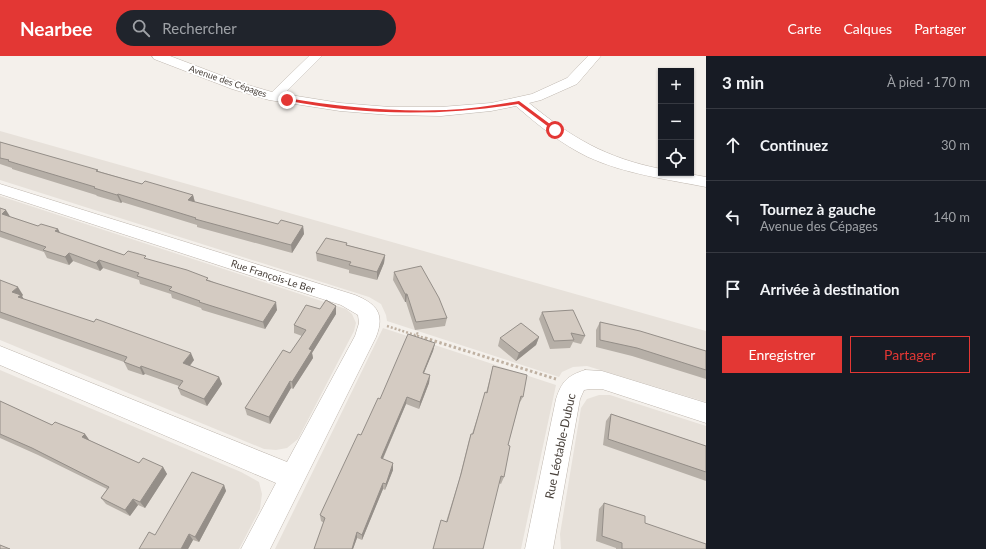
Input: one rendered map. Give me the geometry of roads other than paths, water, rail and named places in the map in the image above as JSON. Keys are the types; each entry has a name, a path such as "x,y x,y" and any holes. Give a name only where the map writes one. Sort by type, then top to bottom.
{"street":[{"name":"Avenue des Cépages","path":"158,56 245,89 274,97 329,106 411,112 468,110 519,102 551,93 575,80 586,70 595,56"},
{"path":"274,97 316,56"},
{"path":"519,102 568,138 603,158 635,168 706,182"},
{"name":"Rue François-Le Ber","path":"0,189 348,300 363,307 370,317 369,330 255,549"},
{"path":"0,354 292,477"},
{"name":"Rue Léotable-Dubuc","path":"539,549 568,399 571,388 574,384 584,380 602,380 706,413"}]}
